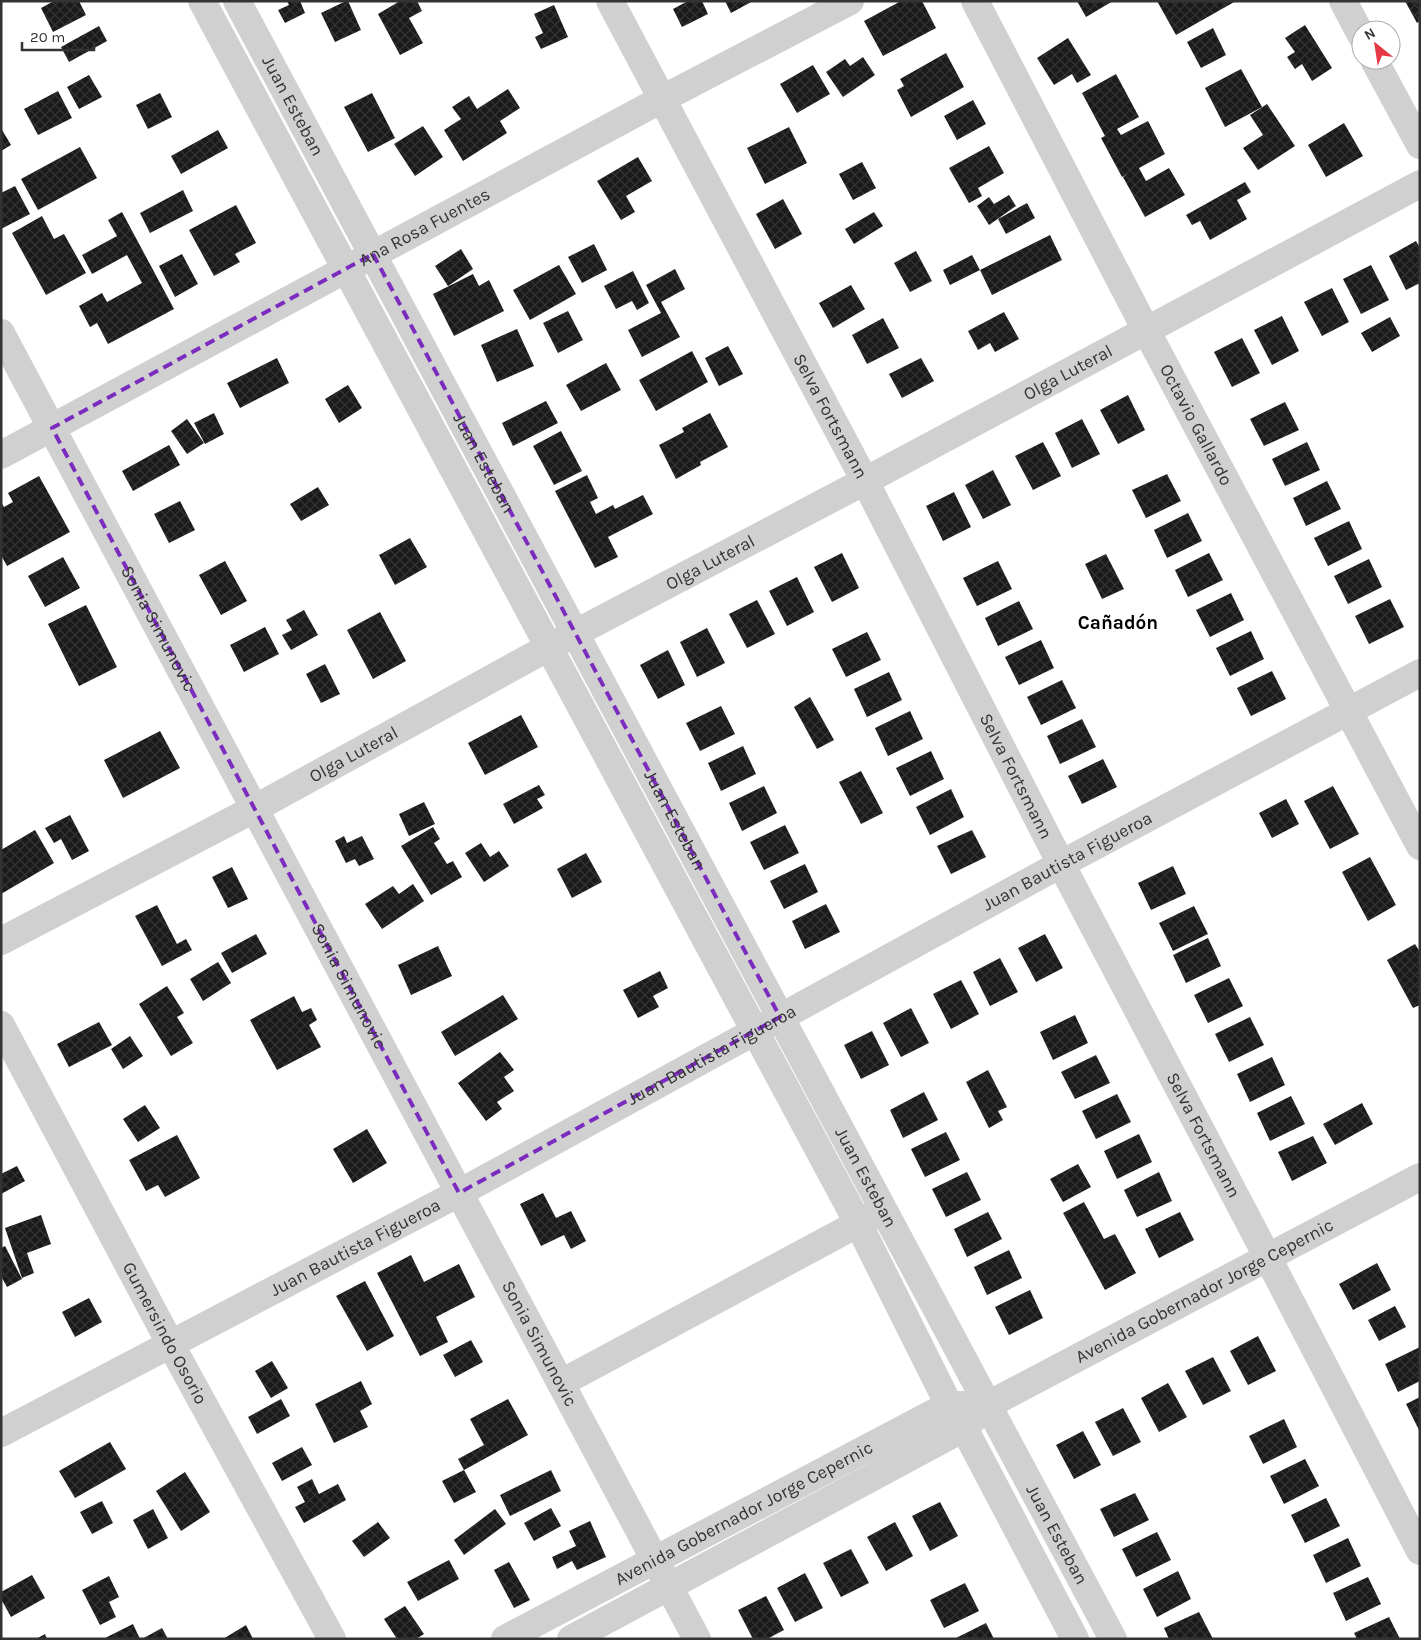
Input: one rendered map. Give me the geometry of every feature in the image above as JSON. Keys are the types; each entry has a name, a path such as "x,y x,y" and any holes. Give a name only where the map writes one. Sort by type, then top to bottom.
{"street":[{"name":"Juan Esteban","path":"202,1 858,1224 949,1405 964,1428 1075,1639"},
{"name":"Juan Esteban","path":"237,1 1113,1639"},
{"name":"Selva Fortsmann","path":"610,1 865,481 1061,864 1420,1551"},
{"name":"Ana Rosa Fuentes","path":"1,455 662,99 850,1"},
{"name":"Octavio Gallardo","path":"975,1 1146,330 1420,846"},
{"path":"1343,1 1353,20"},
{"path":"1379,70 1420,145"},
{"name":"Olga Luteral","path":"1,942 254,809 575,633 865,481 1420,184"},
{"name":"Sonia Simunovic","path":"1,333 697,1639"},
{"name":"Juan Bautista Figueroa","path":"1,1432 171,1345 459,1193 1061,864 1420,673"},
{"name":"Gumersindo Osorio","path":"1,1025 171,1345 332,1639"},
{"name":"Avenida Gobernador Jorge Cepernic","path":"571,1639 964,1428 988,1405 1420,1177"},
{"path":"561,1383 884,1210"},
{"name":"Avenida Gobernador Jorge Cepernic","path":"505,1639 949,1405 988,1405"}],"highlighted area":[{"path":"373,254 780,1017 459,1193 52,428"}],"building":[{"path":"54,1 79,1 86,15 53,32 41,8"},
{"path":"287,1 300,1 305,13 285,23 278,10 289,5"},
{"path":"348,1 361,30 335,42 321,13"},
{"path":"400,1 417,1 422,11 409,18 423,43 400,55 378,14"},
{"path":"688,1 702,1 708,14 682,27 673,9"},
{"path":"725,1 753,1 731,13"},
{"path":"901,1 922,1 936,28 883,56 864,21"},
{"path":"1077,1 1113,1 1086,17"},
{"path":"1157,1 1236,1 1176,35"},
{"path":"1405,1 1420,1 1420,21 1417,23"},
{"path":"554,5 568,37 541,49 535,37 543,33 534,14"},
{"path":"1305,25 1332,68 1312,81 1302,64 1295,69 1287,57 1295,52 1285,38"},
{"path":"99,26 107,41 69,62 61,47"},
{"path":"1213,28 1226,55 1201,68 1187,42"},
{"path":"1068,38 1091,75 1077,83 1072,74 1054,85 1037,58"},
{"path":"946,53 964,87 911,117 897,90 904,86 900,79"},
{"path":"863,57 875,75 843,97 826,72 845,59 850,66"},
{"path":"813,65 830,94 797,113 780,84"},
{"path":"1241,69 1262,107 1225,127 1205,88"},
{"path":"1116,74 1139,117 1117,129 1121,135 1148,121 1165,154 1139,168 1146,181 1169,168 1185,195 1145,217 1123,177 1128,174 1122,177 1101,138 1105,136 1082,93"},
{"path":"89,75 102,97 79,109 67,87"},
{"path":"508,89 520,108 500,121 507,133 463,161 444,130 461,119 452,107 469,96 477,109"},
{"path":"58,91 72,118 38,135 24,109"},
{"path":"160,93 172,117 148,129 136,105"},
{"path":"372,93 395,138 368,152 344,107"},
{"path":"973,100 986,124 957,140 944,116"},
{"path":"1267,104 1295,146 1258,170 1243,148 1263,135 1250,115"},
{"path":"1344,123 1363,156 1326,177 1308,145"},
{"path":"423,126 443,157 415,176 394,144"},
{"path":"789,127 807,163 765,184 747,148"},
{"path":"1,128 11,145 1,151"},
{"path":"218,130 228,148 181,174 171,156"},
{"path":"989,146 1004,173 978,188 982,196 969,203 949,168"},
{"path":"80,147 97,178 38,210 21,179"},
{"path":"638,157 652,181 626,196 635,212 621,220 597,181"},
{"path":"862,162 876,188 853,200 839,174"},
{"path":"1245,182 1251,192 1237,200 1247,219 1210,240 1200,221 1192,225 1186,215"},
{"path":"15,186 30,214 1,229 1,193"},
{"path":"183,190 193,211 150,233 140,213"},
{"path":"1009,195 1016,206 989,225 977,206 989,197 994,204"},
{"path":"783,199 802,234 775,249 756,214"},
{"path":"1027,203 1035,218 1006,234 998,219"},
{"path":"236,205 256,243 235,254 240,262 214,276 189,230"},
{"path":"122,212 174,309 108,344 97,323 90,327 79,306 102,293 107,302 142,283 127,255 92,274 82,255 117,236 108,220"},
{"path":"874,212 883,226 854,244 845,229"},
{"path":"42,216 54,239 64,234 86,273 46,295 12,233"},
{"path":"1050,235 1062,260 992,295 980,270"},
{"path":"1416,241 1420,248 1420,283 1406,290 1389,256"},
{"path":"594,244 607,270 582,283 568,257"},
{"path":"461,249 473,269 448,286 435,266"},
{"path":"916,251 932,281 910,292 894,263"},
{"path":"182,254 198,284 175,297 159,266"},
{"path":"972,255 980,270 950,285 943,270"},
{"path":"559,265 576,294 530,320 513,290"},
{"path":"1371,265 1389,300 1361,314 1343,279"},
{"path":"675,269 685,289 661,302 680,337 642,357 628,330 661,313 646,285"},
{"path":"633,271 649,303 637,310 632,301 616,309 604,286"},
{"path":"473,274 479,286 489,280 504,311 454,336 433,294"},
{"path":"851,285 865,309 833,328 819,303"},
{"path":"1332,288 1349,322 1322,336 1304,302"},
{"path":"568,311 583,340 558,353 543,323"},
{"path":"1004,312 1019,339 995,352 990,343 978,350 968,331"},
{"path":"1282,316 1299,351 1272,365 1254,330"},
{"path":"1390,317 1400,336 1372,352 1361,333"},
{"path":"883,318 899,348 867,364 852,335"},
{"path":"517,329 534,366 497,382 481,345"},
{"path":"1242,338 1260,373 1232,387 1214,352"},
{"path":"728,346 743,374 719,386 705,358"},
{"path":"692,351 708,382 656,411 639,380"},
{"path":"277,358 289,383 240,408 227,383"},
{"path":"921,358 934,381 902,398 889,374"},
{"path":"606,363 621,390 581,411 566,385"},
{"path":"348,385 362,408 339,423 325,399"},
{"path":"1128,395 1145,430 1118,444 1100,410"},
{"path":"546,401 558,423 513,446 502,423"},
{"path":"1285,402 1299,430 1264,446 1250,419"},
{"path":"214,413 224,434 205,444 194,423"},
{"path":"710,413 728,447 700,462 701,465 676,479 659,445 684,432 682,428"},
{"path":"187,419 204,443 187,454 171,431"},
{"path":"1082,419 1100,454 1072,468 1055,433"},
{"path":"561,431 582,471 554,485 533,446"},
{"path":"1043,442 1061,476 1033,490 1015,456"},
{"path":"1307,442 1320,470 1285,486 1272,459"},
{"path":"169,445 180,465 133,491 122,471"},
{"path":"993,470 1011,505 983,519 965,485"},
{"path":"1167,474 1181,501 1146,518 1132,490"},
{"path":"587,475 598,498 590,502 596,514 613,505 615,509 643,495 653,514 608,537 618,557 595,568 555,491"},
{"path":"39,476 70,532 7,566 1,555 1,502 4,507 13,502 8,493"},
{"path":"1327,481 1341,509 1306,526 1293,498"},
{"path":"318,487 329,505 301,521 290,504"},
{"path":"954,492 971,527 943,541 926,506"},
{"path":"180,501 195,530 169,543 154,514"},
{"path":"1188,513 1202,541 1167,558 1154,530"},
{"path":"1349,521 1362,549 1328,566 1314,538"},
{"path":"410,538 427,567 395,585 379,555"},
{"path":"842,553 859,588 832,602 814,567"},
{"path":"1209,553 1223,580 1188,597 1175,570"},
{"path":"1106,554 1124,589 1102,599 1085,564"},
{"path":"63,557 80,588 45,607 28,576"},
{"path":"1369,559 1382,587 1348,604 1334,576"},
{"path":"225,561 247,601 221,615 199,575"},
{"path":"998,561 1012,589 977,606 963,578"},
{"path":"797,577 814,612 787,626 769,591"},
{"path":"1231,593 1244,620 1210,637 1196,610"},
{"path":"1390,599 1404,627 1369,644 1355,616"},
{"path":"757,600 775,634 747,648 729,614"},
{"path":"1019,601 1033,629 998,646 985,618"},
{"path":"86,605 117,667 79,686 48,624"},
{"path":"304,610 318,635 291,650 282,635 292,630 286,620"},
{"path":"380,612 406,661 373,679 347,630"},
{"path":"265,627 279,654 244,672 230,645"},
{"path":"707,628 725,663 697,677 680,642"},
{"path":"1251,631 1264,659 1230,676 1216,648"},
{"path":"867,632 881,660 846,677 832,649"},
{"path":"1041,640 1054,668 1019,685 1005,657"},
{"path":"668,650 685,685 658,699 640,665"},
{"path":"325,664 340,694 321,703 306,674"},
{"path":"1272,671 1286,699 1251,716 1237,688"},
{"path":"889,672 902,700 867,717 854,689"},
{"path":"1062,680 1076,708 1041,725 1027,697"},
{"path":"810,697 834,740 817,749 794,707"},
{"path":"721,706 735,734 700,751 686,723"},
{"path":"910,711 923,739 888,756 875,728"},
{"path":"521,715 538,747 485,775 468,743"},
{"path":"1082,719 1096,747 1060,764 1047,736"},
{"path":"160,731 180,768 123,798 104,760"},
{"path":"743,746 756,774 721,791 708,763"},
{"path":"931,751 944,779 910,796 896,768"},
{"path":"1103,759 1117,787 1082,804 1068,776"},
{"path":"861,771 883,813 861,824 839,782"},
{"path":"539,785 545,795 537,799 543,808 514,824 503,804"},
{"path":"764,786 777,813 742,831 729,803"},
{"path":"1333,786 1359,834 1330,849 1304,801"},
{"path":"951,789 964,817 930,835 916,807"},
{"path":"1286,799 1299,824 1272,838 1259,813"},
{"path":"424,802 435,824 409,836 399,814"},
{"path":"70,815 89,851 72,860 61,839 54,843 45,828"},
{"path":"785,825 799,853 764,870 750,842"},
{"path":"433,827 440,839 434,843 447,864 453,861 462,877 431,895 401,846"},
{"path":"35,830 54,863 1,894 1,850"},
{"path":"972,830 986,857 951,874 937,846"},
{"path":"344,836 347,843 362,836 374,859 359,866 355,859 346,863 335,841"},
{"path":"481,843 490,857 499,851 509,866 484,882 465,853"},
{"path":"586,853 602,882 572,898 557,869"},
{"path":"1370,857 1396,905 1368,921 1342,872"},
{"path":"805,864 818,892 784,909 770,881"},
{"path":"1173,866 1186,894 1151,910 1138,883"},
{"path":"232,867 248,899 228,908 212,877"},
{"path":"413,884 424,901 382,929 365,904 393,886 399,894"},
{"path":"826,904 840,932 805,949 792,921"},
{"path":"157,905 177,944 186,939 192,950 162,966 135,916"},
{"path":"1194,906 1208,934 1173,951 1159,923"},
{"path":"256,934 267,954 232,973 221,953"},
{"path":"1045,934 1063,968 1036,982 1018,948"},
{"path":"1208,938 1221,966 1186,983 1173,955"},
{"path":"1415,944 1420,952 1420,1005 1413,1008 1387,960"},
{"path":"438,946 452,976 411,995 398,965"},
{"path":"1000,958 1018,992 990,1006 973,972"},
{"path":"218,962 231,983 203,1001 190,979"},
{"path":"660,971 668,988 653,996 659,1007 638,1018 623,990"},
{"path":"1229,978 1243,1006 1208,1023 1194,995"},
{"path":"961,980 979,1014 951,1029 933,994"},
{"path":"167,986 184,1013 177,1017 193,1043 171,1056 139,1004"},
{"path":"503,995 518,1019 455,1056 441,1032"},
{"path":"294,996 302,1012 311,1008 317,1020 309,1025 321,1047 277,1070 250,1020"},
{"path":"911,1008 929,1043 901,1057 883,1023"},
{"path":"1075,1015 1088,1043 1053,1060 1040,1032"},
{"path":"1250,1017 1264,1045 1229,1062 1215,1034"},
{"path":"99,1022 112,1045 69,1067 57,1044"},
{"path":"872,1031 889,1065 861,1079 844,1045"},
{"path":"130,1036 143,1056 123,1069 111,1049"},
{"path":"500,1052 514,1070 504,1077 514,1091 497,1102 502,1109 486,1121 458,1083"},
{"path":"1096,1055 1110,1083 1075,1099 1061,1072"},
{"path":"1272,1057 1285,1085 1250,1102 1237,1074"},
{"path":"988,1070 1007,1107 998,1111 1003,1120 989,1128 966,1082"},
{"path":"924,1092 938,1120 903,1138 890,1110"},
{"path":"1117,1094 1131,1122 1096,1139 1082,1111"},
{"path":"1291,1096 1305,1124 1270,1141 1257,1113"},
{"path":"1362,1103 1373,1124 1335,1145 1323,1124"},
{"path":"145,1105 160,1128 138,1142 123,1119"},
{"path":"367,1129 387,1163 353,1183 333,1149"},
{"path":"946,1132 960,1160 925,1177 911,1149"},
{"path":"1139,1134 1152,1162 1117,1179 1104,1151"},
{"path":"177,1135 200,1178 165,1197 158,1185 146,1191 129,1160"},
{"path":"1313,1136 1327,1163 1292,1181 1278,1152"},
{"path":"1078,1164 1091,1187 1063,1202 1050,1179"},
{"path":"17,1166 25,1181 1,1194 1,1174"},
{"path":"967,1172 981,1200 946,1217 932,1189"},
{"path":"1159,1172 1172,1201 1137,1217 1124,1190"},
{"path":"543,1193 556,1218 571,1211 586,1241 571,1249 564,1235 541,1246 520,1204"},
{"path":"1084,1202 1104,1239 1115,1234 1136,1273 1105,1290 1063,1213"},
{"path":"988,1212 1002,1239 967,1257 954,1229"},
{"path":"1180,1212 1194,1240 1159,1258 1145,1229"},
{"path":"41,1215 51,1244 27,1253 34,1273 22,1278 5,1228"},
{"path":"5,1246 22,1279 7,1287 1,1276 1,1248"},
{"path":"1009,1250 1022,1278 987,1295 974,1267"},
{"path":"411,1255 424,1282 459,1264 475,1297 436,1317 448,1342 420,1356 377,1273"},
{"path":"1377,1263 1391,1290 1353,1310 1339,1284"},
{"path":"365,1281 394,1336 367,1351 336,1296"},
{"path":"1030,1290 1043,1318 1009,1335 995,1307"},
{"path":"89,1298 102,1322 75,1337 62,1312"},
{"path":"1395,1306 1406,1327 1379,1341 1368,1320"},
{"path":"1258,1336 1276,1371 1248,1385 1230,1351"},
{"path":"471,1340 483,1362 455,1377 443,1355"},
{"path":"1420,1347 1420,1381 1398,1392 1385,1364"},
{"path":"1213,1357 1231,1391 1203,1405 1185,1371"},
{"path":"272,1361 288,1388 271,1398 255,1371"},
{"path":"361,1381 372,1404 360,1411 368,1427 334,1443 315,1404"},
{"path":"1168,1383 1187,1417 1159,1432 1141,1398"},
{"path":"1420,1397 1420,1432 1406,1404"},
{"path":"281,1399 290,1416 257,1434 248,1417"},
{"path":"508,1399 528,1435 464,1470 458,1459 484,1445 470,1419"},
{"path":"1123,1408 1141,1442 1113,1456 1095,1422"},
{"path":"1284,1419 1297,1447 1263,1464 1249,1436"},
{"path":"1083,1431 1101,1465 1074,1479 1056,1445"},
{"path":"110,1442 126,1469 75,1498 59,1471"},
{"path":"302,1447 312,1465 282,1481 272,1463"},
{"path":"1305,1459 1319,1486 1284,1504 1270,1476"},
{"path":"464,1470 476,1492 454,1503 442,1481"},
{"path":"551,1470 561,1491 510,1516 500,1495"},
{"path":"185,1472 210,1512 181,1531 156,1491"},
{"path":"312,1479 319,1494 338,1484 346,1500 304,1523 295,1507 305,1502 297,1487"},
{"path":"1135,1493 1149,1520 1114,1537 1100,1509"},
{"path":"1326,1498 1340,1526 1305,1543 1291,1515"},
{"path":"102,1501 113,1523 92,1534 80,1512"},
{"path":"940,1502 958,1536 930,1551 912,1516"},
{"path":"551,1508 561,1526 534,1541 524,1523"},
{"path":"153,1509 168,1538 148,1549 133,1520"},
{"path":"495,1509 506,1524 464,1555 454,1540"},
{"path":"590,1521 606,1557 577,1570 572,1561 557,1569 552,1557 576,1546 569,1531"},
{"path":"378,1522 390,1538 364,1557 352,1541"},
{"path":"895,1522 913,1556 886,1571 867,1537"},
{"path":"1157,1532 1171,1560 1136,1577 1122,1549"},
{"path":"1348,1538 1361,1566 1326,1583 1313,1555"},
{"path":"851,1549 869,1583 841,1597 823,1563"},
{"path":"449,1560 459,1579 418,1601 407,1582"},
{"path":"509,1562 530,1600 514,1608 494,1570"},
{"path":"1178,1571 1191,1599 1157,1617 1143,1589"},
{"path":"805,1573 823,1608 795,1622 777,1588"},
{"path":"32,1575 45,1598 11,1617 1,1599 1,1592"},
{"path":"109,1576 119,1597 109,1602 116,1617 100,1625 82,1590"},
{"path":"1368,1577 1381,1604 1346,1621 1333,1593"},
{"path":"965,1583 979,1611 944,1628 930,1600"},
{"path":"766,1596 784,1630 767,1639 753,1639 738,1610"},
{"path":"405,1606 424,1634 416,1639 397,1639 384,1619"},
{"path":"1199,1612 1213,1639 1169,1639 1164,1628"},
{"path":"1389,1617 1400,1639 1357,1639 1354,1633"},
{"path":"986,1623 994,1639 954,1639"},
{"path":"133,1624 140,1639 103,1639"},
{"path":"246,1625 253,1639 223,1639"},
{"path":"162,1628 168,1639 142,1639"},
{"path":"45,1634 47,1639 36,1639"}],"district":[{"name":"Cañadón","path":"1118,622"}]}
